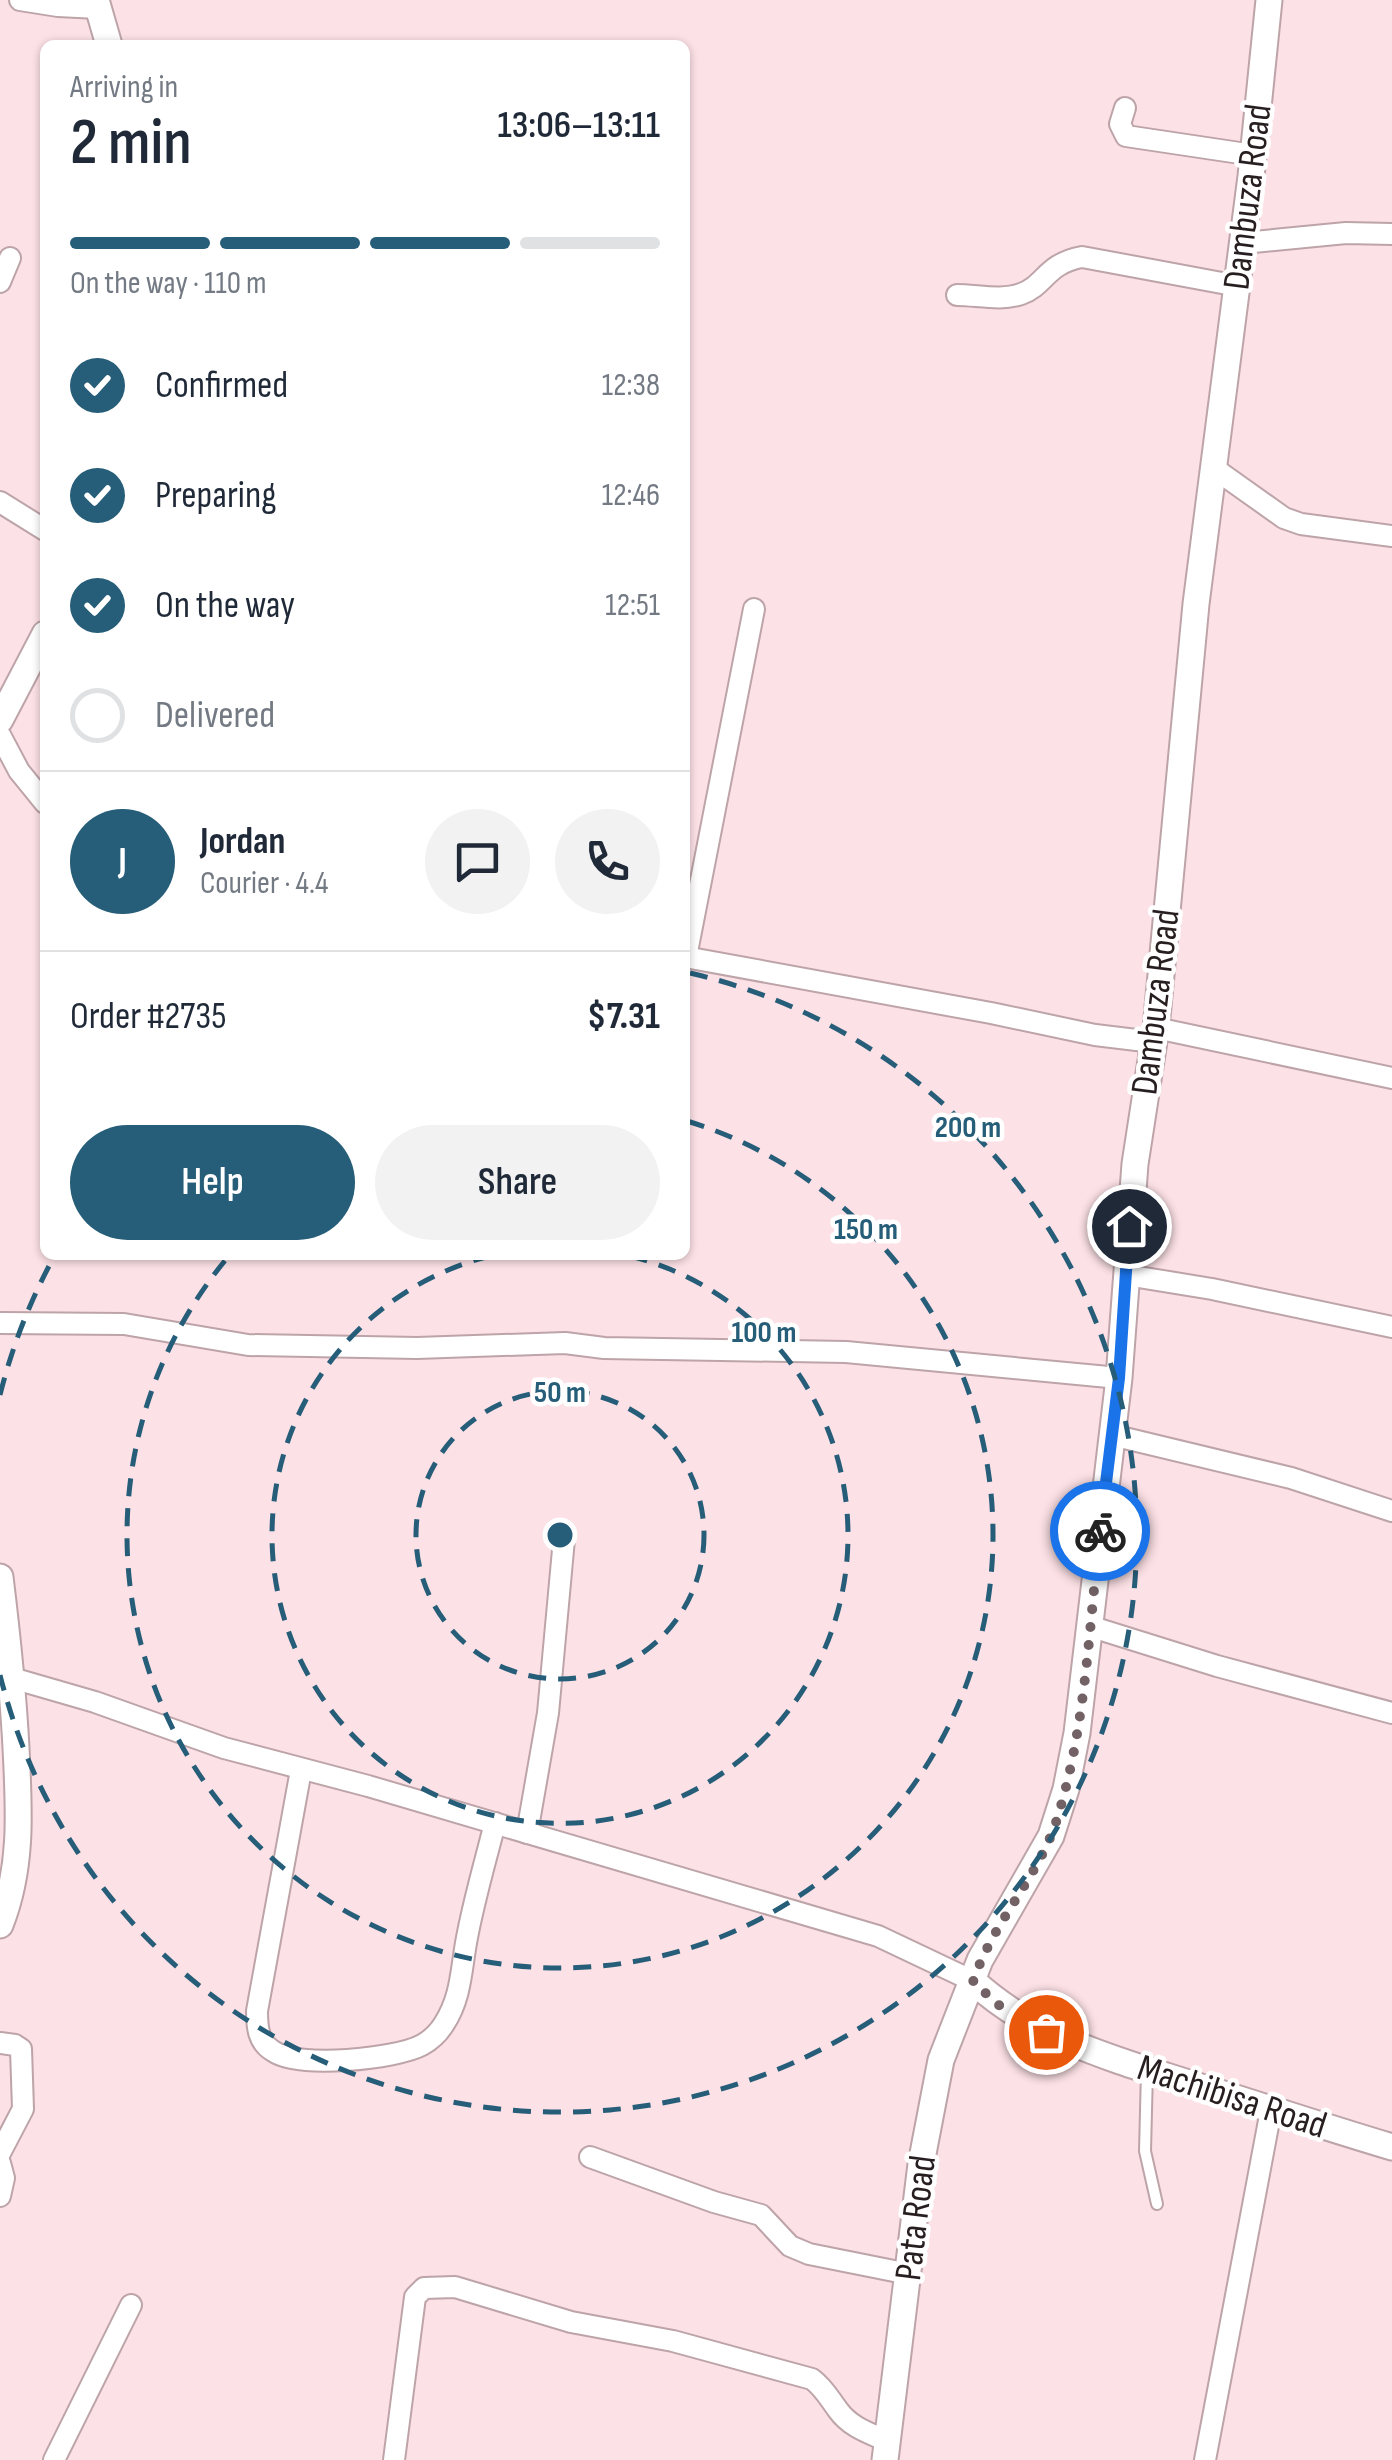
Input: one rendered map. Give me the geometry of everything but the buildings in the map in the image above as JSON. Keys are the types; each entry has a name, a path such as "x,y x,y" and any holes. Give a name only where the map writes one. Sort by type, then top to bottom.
{"street":[{"path":"20,0 97,4 108,40"},
{"name":"Dambuza Road","path":"973,1982 980,1960 1057,1819 1077,1733 1119,1378 1135,1164 1155,1035 1196,604 1254,155 1269,0"},
{"path":"1125,108 1120,124 1126,136 1254,155"},
{"path":"1243,244 1346,233 1392,234"},
{"path":"957,294 1023,294 1065,260 1082,257 1238,286"},
{"path":"0,282 10,258"},
{"path":"1216,469 1284,518 1301,524 1392,536"},
{"path":"0,502 40,527"},
{"path":"690,937 754,609"},
{"path":"0,720 40,644"},
{"path":"0,735 40,797"},
{"path":"690,958 1095,1035 1155,1035 1392,1078"},
{"path":"1126,1275 1392,1327"},
{"path":"0,1322 124,1324 248,1345 417,1348 565,1342 619,1348 831,1351 1119,1378"},
{"path":"1112,1435 1290,1478 1392,1510"},
{"path":"527,1833 548,1713 564,1540"},
{"path":"0,1577 12,1678 19,1846 14,1887 0,1925"},
{"path":"1089,1626 1217,1666 1392,1713"},
{"path":"12,1678 301,1770 878,1936 973,1982"},
{"path":"301,1770 257,2011 261,2040 284,2057 323,2062 409,2050 437,2034 455,2003 461,1983 466,1942 495,1823"},
{"name":"Machibisa Road","path":"973,1982 1000,2006 1046,2032 1147,2070 1392,2147"},
{"name":"Pata Road","path":"886,2450 933,2092 946,2047 973,1982"},
{"path":"0,2043 21,2050 25,2101 0,2153"},
{"path":"1205,2460 1270,2110"},
{"path":"590,2157 761,2215 790,2246 809,2254 910,2274"},
{"path":"0,2164 4,2178 0,2196"},
{"path":"394,2460 415,2297 424,2288 437,2286 472,2290 571,2322 674,2342 812,2378 840,2413 886,2450"},
{"path":"54,2460 132,2304"}],"lane":[{"path":"1147,2070 1145,2152 1157,2204"}],"way so far":[{"path":"1046,2032 1000,2006 973,1982 998,1924 1051,1836 1066,1789 1077,1733 1100,1531"}],"route":[{"path":"1100,1531 1119,1378 1129,1226"}]}
